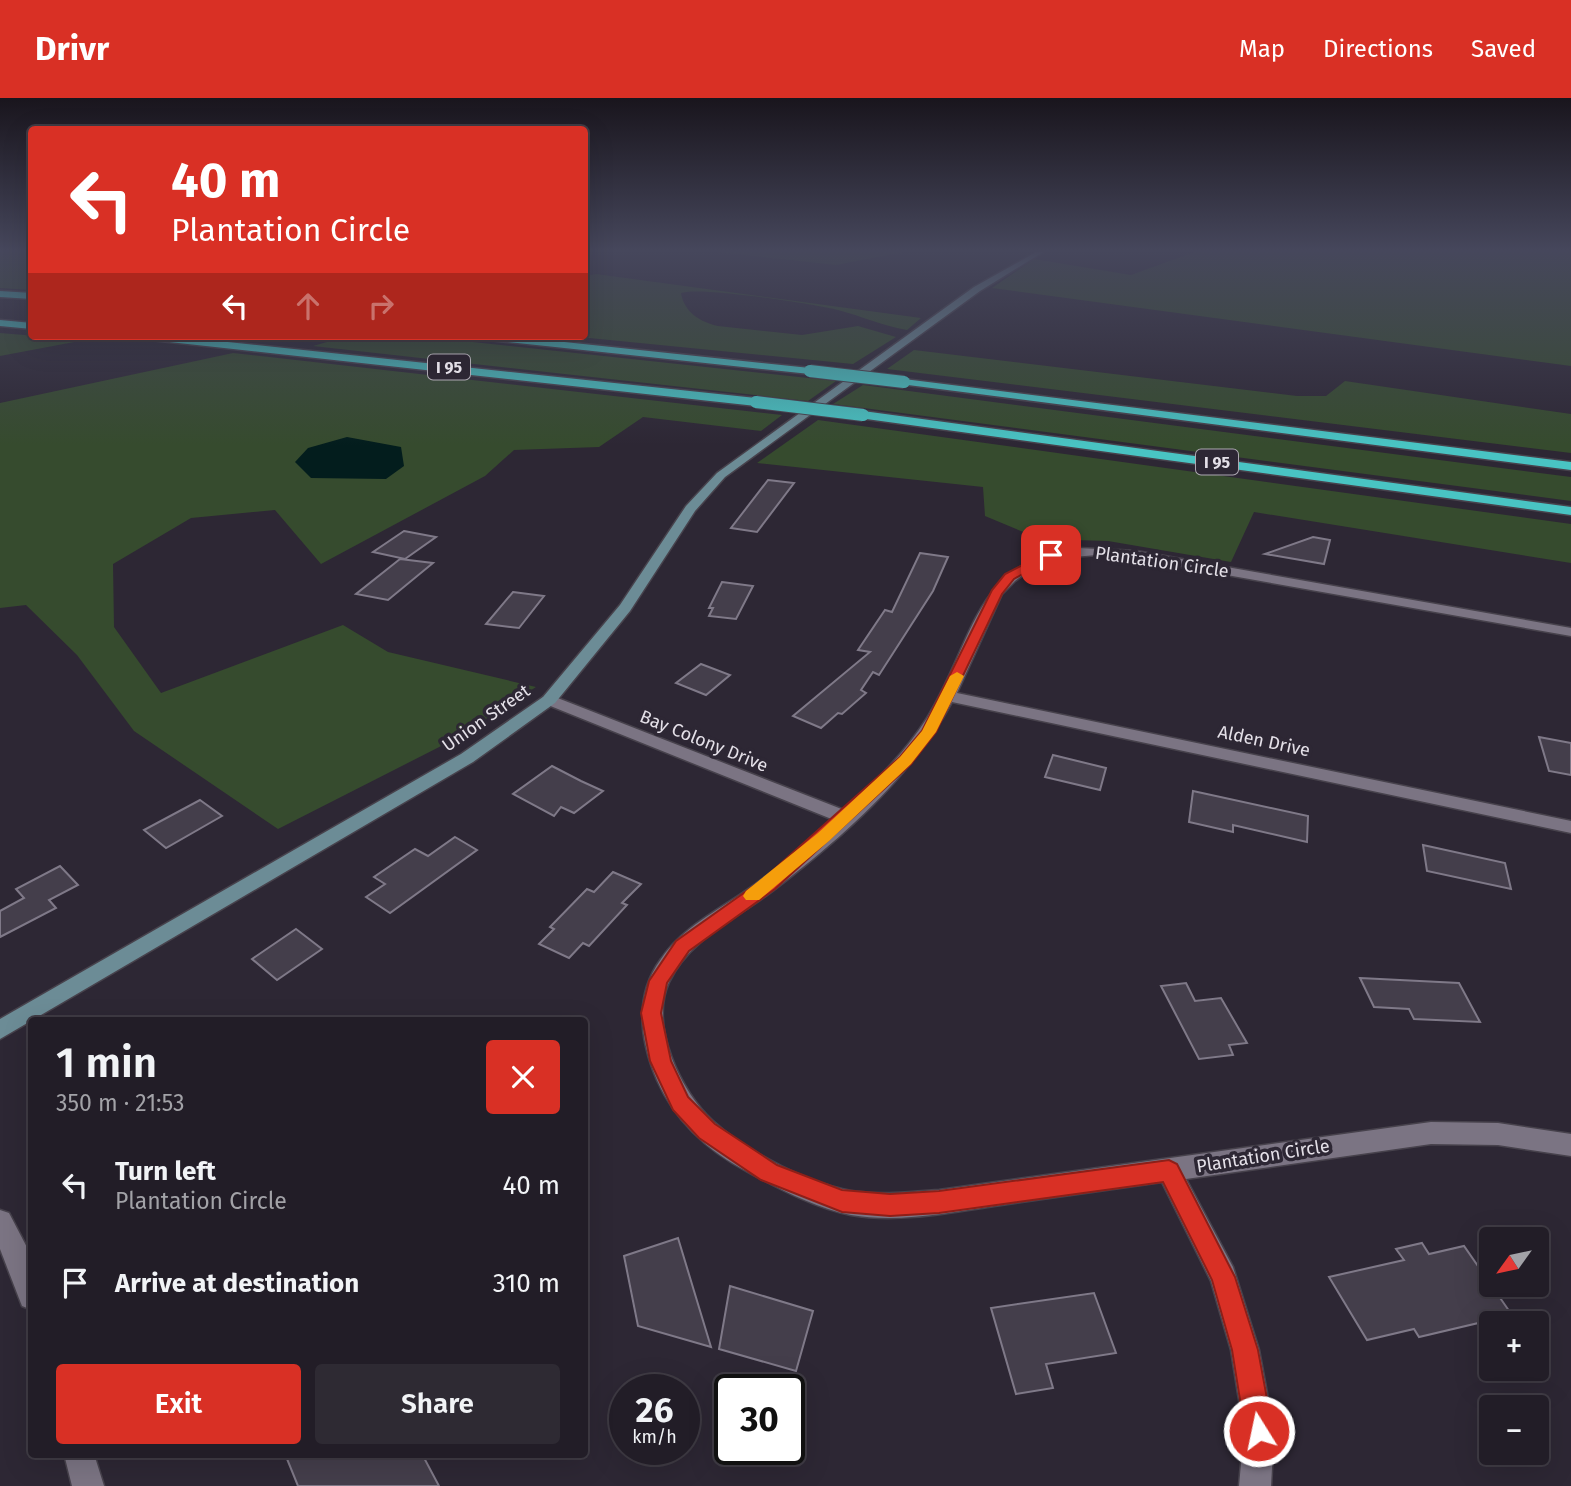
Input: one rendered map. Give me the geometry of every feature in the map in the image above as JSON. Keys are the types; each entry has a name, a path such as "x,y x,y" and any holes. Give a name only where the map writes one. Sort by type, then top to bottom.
{"highway":[{"path":"0,323 28,326"},
{"name":"I 95","path":"179,340 863,415 1571,511"},
{"name":"I 95","path":"518,340 904,382 1571,466"}],"main road":[{"name":"Union Street","path":"0,1030 455,766 549,700 625,608 690,509 720,475 940,316"}],"street":[{"name":"Plantation Circle","path":"1571,632 1136,555 1106,551 1077,551 1051,555 1010,576 996,593 929,732 906,760 769,884 683,946 658,981 651,1013 661,1061 681,1104 707,1131 769,1173 842,1201 890,1205 939,1202 1431,1133 1498,1134 1571,1145"},
{"name":"Alden Drive","path":"948,696 1571,827"},
{"name":"Bay Colony Drive","path":"549,700 844,817"},
{"path":"1169,1171 1223,1277 1245,1350 1259,1431 1255,1486"},
{"path":"0,1222 18,1257 28,1285"},
{"path":"80,1458 88,1486"}],"green space":[{"path":"588,316 695,316 718,326 802,335 858,326 896,337 853,364 588,338"},
{"path":"856,316 921,318 907,330"},
{"path":"1198,316 1571,316 1571,366"},
{"path":"0,333 28,335 28,340 85,340 0,356"},
{"path":"334,340 454,340 836,381 808,401 313,346"},
{"path":"914,350 1297,396 1326,396 1345,381 1571,414 1571,453 887,369"},
{"path":"233,353 782,415 761,431 643,417 599,447 514,450 485,476 321,564 275,510 191,518 113,564 114,627 161,693 343,625 388,652 536,687 453,740 278,829 134,731 77,655 26,605 0,608 0,403"},
{"path":"863,385 1571,477 1571,501 833,404"},
{"path":"818,420 1571,524 1571,563 1254,512 1231,562 1108,541 1040,539 985,516 983,487 757,463"}],"shaded area":[{"path":"347,437 401,447 404,466 386,479 311,478 295,462 308,448"}],"building":[{"path":"768,480 794,483 757,532 731,528"},
{"path":"404,531 436,537 405,559 373,552"},
{"path":"1313,537 1330,540 1324,564 1265,554"},
{"path":"920,553 948,557 933,591 879,675 873,672 861,690 866,693 821,728 793,716 870,652 858,650 885,610 892,612"},
{"path":"400,559 433,563 388,600 356,594"},
{"path":"722,582 753,586 736,619 709,616 713,608 709,608"},
{"path":"513,592 544,596 519,628 486,624"},
{"path":"701,664 730,675 706,695 676,683"},
{"path":"1539,737 1571,743 1571,775 1549,771"},
{"path":"1053,755 1106,768 1100,790 1045,777"},
{"path":"552,766 603,791 574,813 561,807 554,816 513,794"},
{"path":"1193,791 1308,816 1307,842 1233,825 1233,832 1189,822"},
{"path":"200,800 222,816 166,848 144,830"},
{"path":"455,837 477,850 390,913 366,897 385,884 374,877 415,849 428,856"},
{"path":"1423,845 1505,863 1511,889 1427,871"},
{"path":"60,866 78,885 49,900 56,908 0,937 0,911 24,898 16,889"},
{"path":"613,872 641,884 622,903 627,905 589,946 583,943 569,958 539,944 554,929 550,927 587,889 594,892"},
{"path":"296,929 322,949 277,980 252,959"},
{"path":"1360,978 1459,983 1480,1022 1414,1019 1409,1009 1374,1007"},
{"path":"1186,983 1195,1001 1221,998 1247,1043 1229,1045 1233,1055 1199,1059 1161,986"},
{"path":"678,1238 711,1347 638,1326 624,1256"},
{"path":"1422,1243 1429,1254 1464,1246 1479,1268 1479,1297 1499,1297 1509,1311 1479,1311 1479,1323 1419,1337 1414,1329 1367,1340 1329,1277 1404,1260 1396,1249"},
{"path":"730,1286 813,1311 796,1371 719,1349"},
{"path":"1094,1293 1116,1353 1046,1364 1053,1388 1016,1394 991,1308"},
{"path":"287,1458 424,1458 439,1486 298,1486"}],"slow traffic":[{"path":"752,896 824,837 906,760 929,732 957,676"}],"route":[{"path":"1051,555 1010,576 996,593 929,732 906,760 884,783 769,884 683,946 658,981 651,1013 661,1061 681,1104 707,1131 769,1173 842,1201 890,1205 939,1202 1169,1171 1223,1277 1245,1350 1259,1431"}]}
